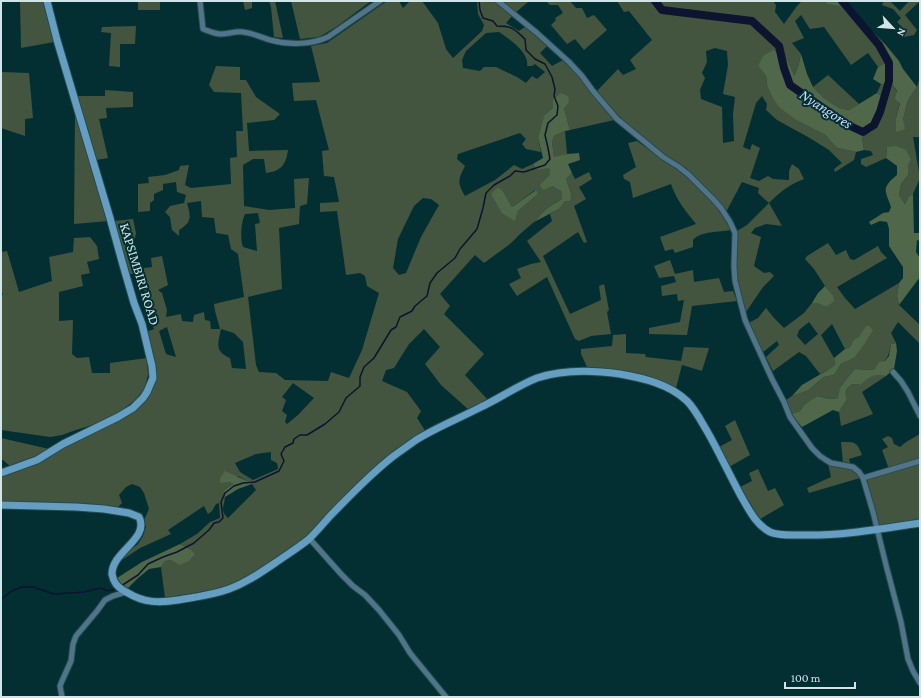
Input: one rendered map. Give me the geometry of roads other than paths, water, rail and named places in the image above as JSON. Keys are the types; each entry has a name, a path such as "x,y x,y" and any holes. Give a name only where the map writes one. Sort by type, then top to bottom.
{"street":[{"name":"KAPSIMBIRI ROAD","path":"1,473 37,460 63,444 133,408 143,398 153,378 152,366 142,324 123,266 47,1"},
{"path":"200,1 203,29 221,34 241,32 250,33 270,40 298,43 307,43 322,40 328,37 380,1"},
{"path":"498,1 569,62 618,119 663,157 689,175 721,208 730,222 735,233 735,281 745,320 790,417 812,448 820,456 832,463 853,467 860,472 863,478 873,512 876,530 908,659 920,683"},
{"path":"1,505 104,509 129,513 139,517 142,523 139,534 117,558 113,568 113,580 122,589 136,598 156,602 167,602 227,590 239,586 251,579 309,538 373,473 417,440 535,379 564,371 583,370 636,377 658,383 681,396 689,403 701,421 747,507 759,524 771,533 810,536 876,530 920,523"},
{"path":"893,372 908,392 920,416"},
{"path":"863,478 920,461"},
{"path":"309,538 341,574 365,595 379,610 399,635 410,653 446,697"},
{"path":"62,697 60,686 71,661 73,644 76,636 105,600 122,589"}],"waterway":[{"path":"121,586 138,575 148,564 194,543 209,530 214,523 219,522 223,518 221,502 225,493 234,486 243,483 255,482 279,471 284,461 281,454 285,447 293,443 294,439 300,435 307,435 325,424 339,412 346,398 360,386 360,377 364,367 374,358 391,330 396,327 400,317 412,311 415,306 427,296 430,283 437,273 455,258 460,249 477,229 486,193 494,185 510,176 515,171 524,172 545,165 550,159 545,135 548,123 557,115 558,106 554,96 555,89 552,77 545,64 535,59 526,50 525,39 518,33 510,27 497,26 493,21 483,18 479,1"},
{"name":"Nyangores","path":"655,1 662,10 752,21 779,46 790,85 846,124 863,132 874,125 880,112 889,81 889,63 879,45 842,1"},
{"path":"1,600 10,592 21,587 33,587 54,594 84,592 100,588 108,591 116,589"}]}
